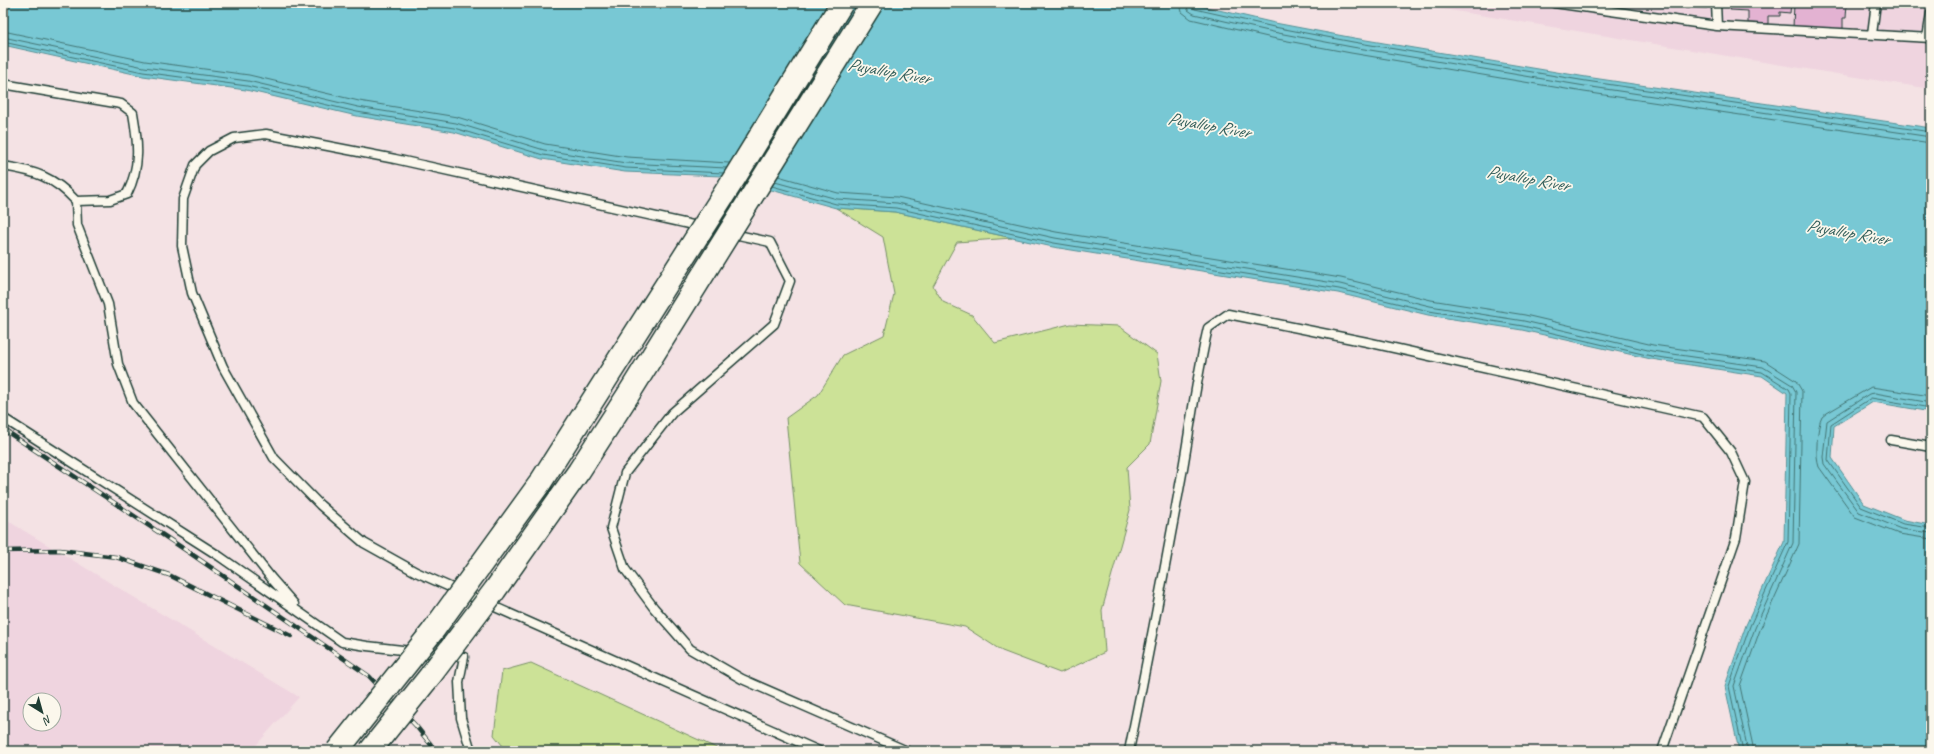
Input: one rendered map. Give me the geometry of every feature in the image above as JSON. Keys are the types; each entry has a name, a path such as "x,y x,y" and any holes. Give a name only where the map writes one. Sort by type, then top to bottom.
{"highway":[{"path":"337,751 432,632 540,483 735,177 842,3"},
{"path":"370,751 430,676 495,590 579,471 637,382 872,3"}],"lane":[{"path":"1554,3 1717,26 1929,38 1931,13"},
{"path":"1716,3 1717,26"},
{"path":"1872,34 1876,3"},
{"path":"3,84 121,104 133,113 138,142 135,178 127,194 110,200 76,201"},
{"path":"819,751 416,572 364,542 320,504 274,458 223,367 192,293 182,246 183,199 195,166 208,151 234,138 266,134 395,159 770,242 790,281 774,324 667,419 625,473 611,528 625,569 654,608 690,649 742,679 907,751"},
{"path":"3,166 40,174 63,186 76,201 77,225 108,304 118,364 133,403 272,579 303,614"},
{"path":"1128,751 1149,650 1190,427 1198,372 1208,328 1228,314 1367,342 1703,417 1731,452 1745,482 1736,538 1662,751"},
{"path":"3,418 219,556 342,642 464,657 459,682 461,718 471,751"},
{"path":"1891,440 1931,447"}],"shaded area":[{"path":"1407,3 1931,3 1931,89 1788,66"},
{"path":"3,518 299,697 251,751 3,751"}],"green space":[{"path":"836,208 895,212 1012,238 957,242 933,286 943,302 972,315 995,343 1070,324 1119,326 1157,354 1161,381 1150,444 1127,467 1130,510 1102,610 1105,652 1060,673 1002,651 965,627 845,605 800,563 786,418 818,395 843,355 884,335 894,294 883,237"},
{"path":"531,663 723,751 507,751 494,735 502,671"}],"water":[{"name":"Puyallup River","path":"3,3 1170,3 1197,5 1275,23 1354,38 1586,77 1931,128 1931,412 1873,402 1834,426 1832,458 1864,504 1904,520 1931,525 1931,751 1739,751 1725,686 1746,625 1784,542 1787,393 1762,376 1651,359 1522,330 1428,315 1338,293 1053,247 895,212 836,208 721,176 625,172 542,159 454,132 357,116 246,90 143,76 3,45"}],"building":[{"path":"1629,3 1707,3 1707,8 1629,5"},
{"path":"1731,3 1791,3 1790,13 1780,12 1780,16 1768,16 1768,24 1748,23 1748,11 1730,10"},
{"path":"1794,3 1847,3 1846,18 1843,18 1843,29 1793,28"}],"railway":[{"path":"3,429 190,553 369,676 416,726 436,751"},
{"path":"3,551 60,550 116,557 169,575 291,636"}]}
